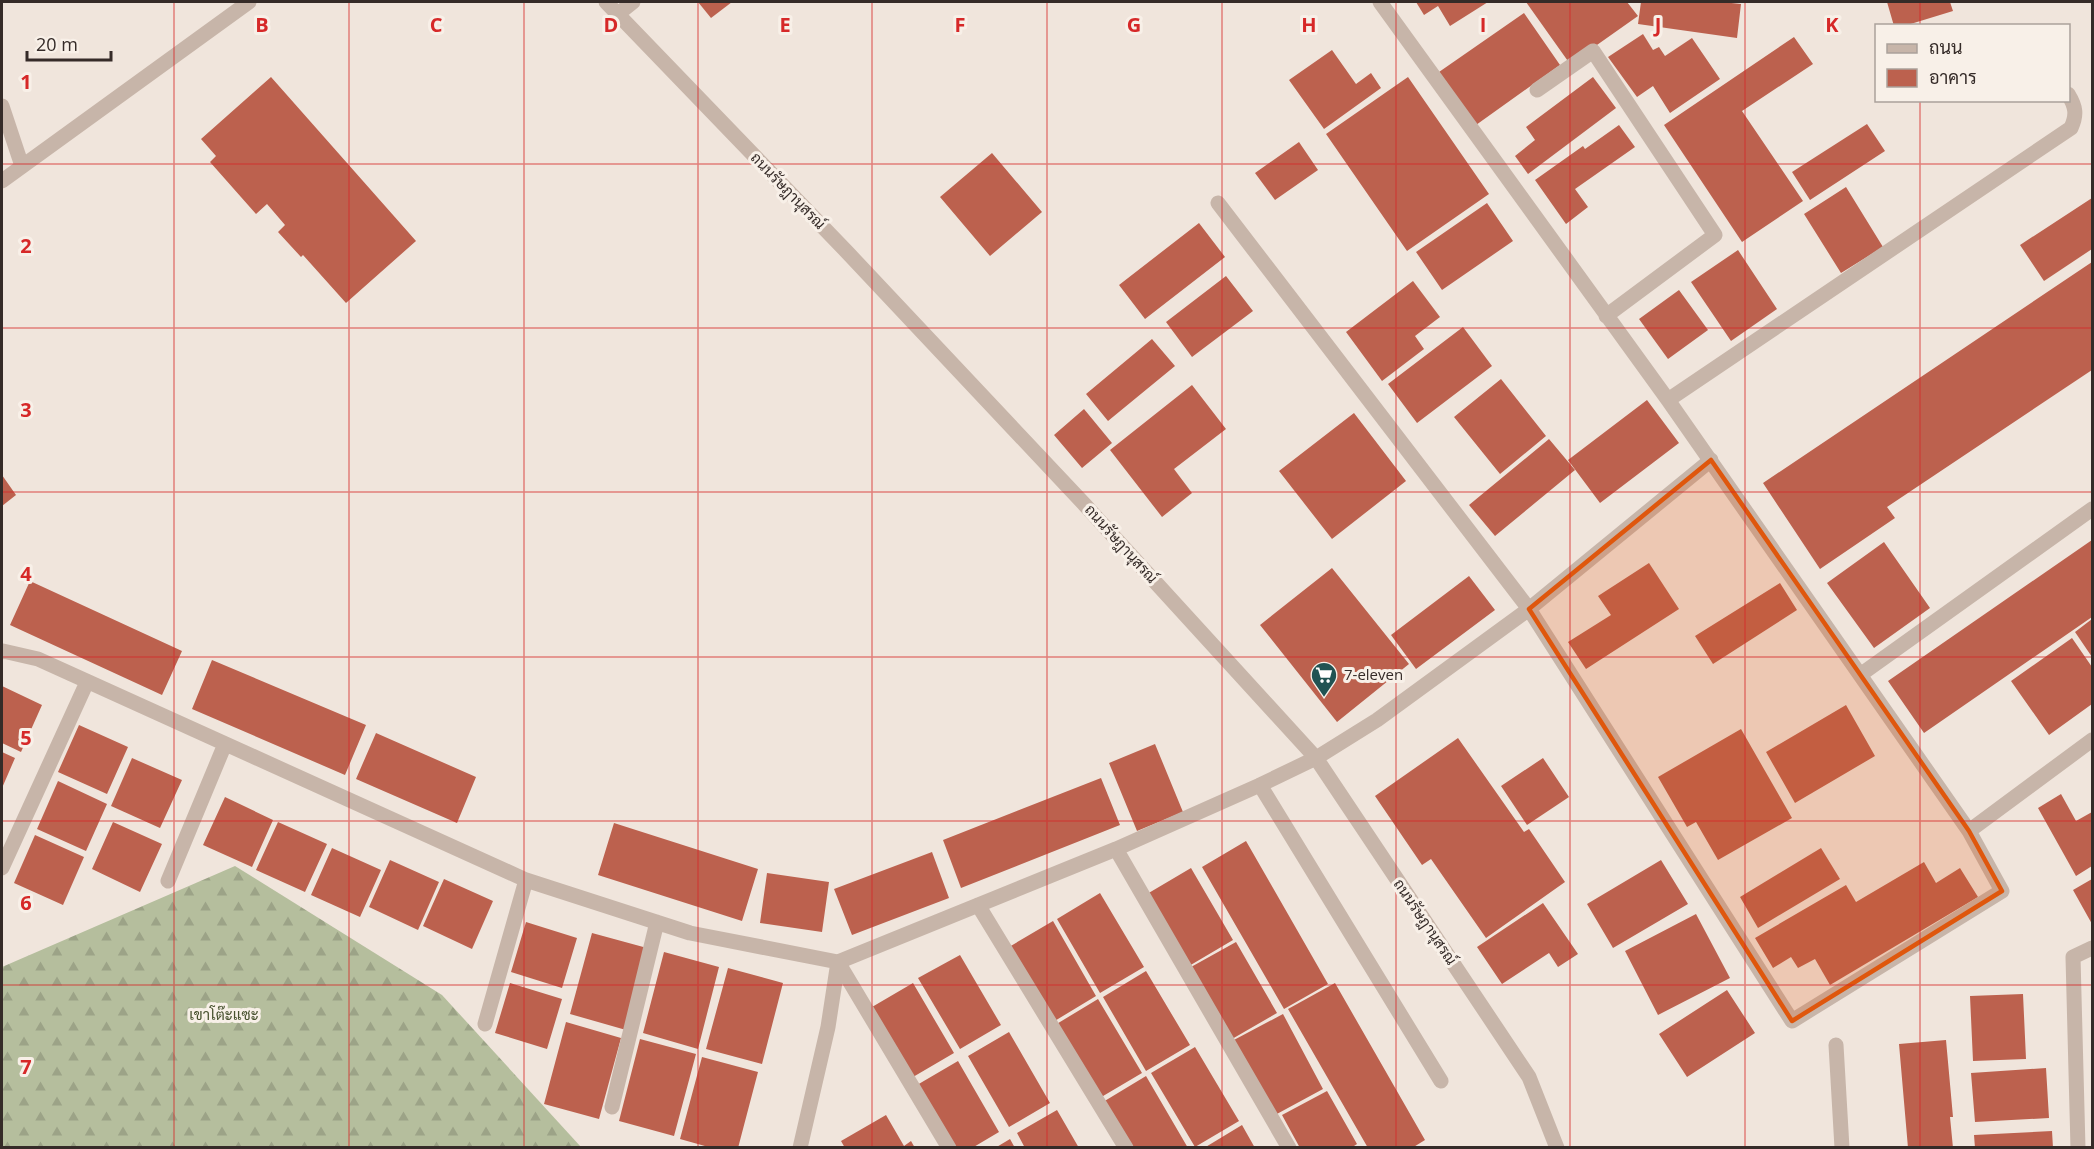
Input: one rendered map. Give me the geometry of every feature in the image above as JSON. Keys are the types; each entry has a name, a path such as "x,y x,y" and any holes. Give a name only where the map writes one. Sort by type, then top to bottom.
{"street":[{"path":"2,181 249,2"},
{"name":"ถนนรัษฎานุสรณ์","path":"606,2 847,252 1077,497 1316,758 1529,1077 1557,1148"},
{"path":"618,14 633,2"},
{"path":"1218,203 1529,609 1792,1021 2002,891 1969,831 1711,460 1380,2"},
{"path":"1537,90 1593,51 1715,235 1606,316"},
{"path":"1668,400 2071,128 2076,117 2070,98"},
{"path":"2,106 22,166"},
{"path":"2,652 38,659 526,880 690,933 838,962 1116,849 1316,758 1377,720 1529,609 1711,460"},
{"path":"1860,675 2092,509"},
{"path":"2,868 87,682"},
{"path":"1969,831 2092,740"},
{"path":"168,881 225,744"},
{"path":"1260,785 1441,1081"},
{"path":"1116,849 1289,1148"},
{"path":"485,1024 526,880"},
{"path":"978,905 1126,1148"},
{"path":"612,1107 657,922"},
{"path":"2078,1148 2073,957 2092,948"},
{"path":"800,1148 828,1027 838,962"},
{"path":"838,962 949,1148"},
{"path":"1836,1045 1842,1148"}],"highlighted area":[{"path":"1711,460 1969,831 2002,891 1792,1021 1529,609"}],"green space":[{"name":"เขาโต๊ะแซะ","path":"235,866 442,995 581,1147 2,1147 2,967"}],"building":[{"path":"698,2 732,2 711,18"},
{"path":"1416,2 1488,2 1450,26 1438,6 1424,15"},
{"path":"1526,2 1627,2 1638,16 1570,64"},
{"path":"1641,2 1741,4 1737,38 1638,24"},
{"path":"1887,2 1950,2 1953,11 1911,24 1893,24"},
{"path":"1524,13 1560,65 1476,125 1439,72"},
{"path":"1643,34 1653,50 1659,47 1665,56 1692,38 1720,79 1670,113 1653,86 1637,97 1608,57"},
{"path":"1794,37 1813,64 1742,111 1803,201 1742,242 1664,125"},
{"path":"1332,50 1356,84 1371,73 1381,88 1324,129 1289,80"},
{"path":"271,77 416,241 346,303 303,255 301,257 278,232 285,225 267,204 256,214 210,162 216,156 201,139"},
{"path":"1408,77 1489,194 1407,251 1326,134"},
{"path":"1593,77 1616,108 1528,174 1515,156 1535,140 1526,127"},
{"path":"1867,124 1885,151 1810,200 1792,172"},
{"path":"1619,125 1635,147 1575,189 1588,207 1566,224 1535,180 1583,146 1585,149"},
{"path":"1299,142 1318,170 1275,200 1255,173"},
{"path":"992,153 1042,212 990,256 940,197"},
{"path":"1846,187 1883,247 1841,273 1804,214"},
{"path":"2092,198 2092,249 2044,281 2020,245"},
{"path":"1487,203 1513,241 1442,290 1416,252"},
{"path":"1199,223 1225,257 1145,319 1119,285"},
{"path":"1738,250 1777,309 1731,341 1691,282"},
{"path":"2092,262 2092,370 1887,507 1895,518 1820,569 1763,483"},
{"path":"1226,276 1253,311 1192,357 1166,322"},
{"path":"1413,281 1440,317 1415,336 1424,349 1382,381 1346,332"},
{"path":"1679,290 1708,330 1668,359 1639,319"},
{"path":"1463,327 1492,366 1417,423 1388,384"},
{"path":"1152,339 1175,366 1108,421 1086,394"},
{"path":"1501,379 1546,436 1500,474 1454,417"},
{"path":"1192,385 1226,429 1174,469 1192,493 1162,517 1110,450"},
{"path":"1647,400 1679,443 1600,503 1568,460"},
{"path":"1084,409 1112,443 1082,468 1054,435"},
{"path":"1354,413 1406,481 1332,539 1279,471"},
{"path":"1549,439 1575,470 1495,536 1469,505"},
{"path":"2,475 16,495 2,506"},
{"path":"2092,540 2092,617 1924,733 1888,681"},
{"path":"1884,542 1930,608 1874,648 1827,583"},
{"path":"1649,563 1679,609 1586,669 1568,642 1611,615 1598,596"},
{"path":"1332,568 1409,664 1337,722 1260,625"},
{"path":"1469,576 1495,610 1416,669 1391,635"},
{"path":"30,581 182,651 162,695 10,625"},
{"path":"1780,583 1797,610 1713,664 1695,636"},
{"path":"2092,619 2092,657 2075,632"},
{"path":"2072,638 2092,667 2092,704 2049,735 2011,681"},
{"path":"212,660 366,725 345,775 192,709"},
{"path":"2,686 42,705 21,752 2,743"},
{"path":"1846,705 1875,756 1795,803 1766,752"},
{"path":"79,725 128,747 107,794 58,772"},
{"path":"1741,729 1792,818 1718,860 1696,822 1687,827 1658,777"},
{"path":"376,733 476,777 457,823 356,779"},
{"path":"1458,738 1524,832 1529,829 1565,882 1486,938 1431,859 1422,865 1375,796"},
{"path":"1155,744 1183,812 1137,831 1109,763"},
{"path":"2,752 15,758 2,788"},
{"path":"132,758 182,780 160,828 111,806"},
{"path":"1543,758 1569,797 1527,825 1501,786"},
{"path":"1101,778 1120,825 961,888 943,840"},
{"path":"58,781 107,804 86,851 37,829"},
{"path":"2061,794 2076,821 2092,812 2092,866 2076,876 2038,808"},
{"path":"225,797 273,820 252,867 203,845"},
{"path":"113,822 162,844 140,892 92,869"},
{"path":"278,822 327,844 305,892 256,870"},
{"path":"614,823 758,869 742,921 598,875"},
{"path":"35,835 84,857 63,905 14,883"},
{"path":"1246,841 1328,984 1284,1009 1202,867"},
{"path":"332,848 381,870 360,917 311,895"},
{"path":"1821,848 1840,879 1758,928 1740,897"},
{"path":"932,852 949,898 852,935 834,889"},
{"path":"390,860 439,882 418,930 369,907"},
{"path":"1661,860 1688,904 1613,948 1587,904"},
{"path":"1924,862 1936,883 1960,868 1978,897 1830,985 1815,959 1798,968 1791,957 1773,968 1755,938 1846,885 1856,902"},
{"path":"1191,868 1233,940 1189,966 1147,894"},
{"path":"767,873 829,882 822,932 760,923"},
{"path":"444,879 493,901 472,949 423,926"},
{"path":"2092,879 2092,924 2073,890"},
{"path":"1100,893 1144,967 1100,993 1057,919"},
{"path":"1543,903 1578,954 1558,967 1549,953 1502,984 1477,947"},
{"path":"1696,914 1730,978 1658,1015 1625,951"},
{"path":"1053,921 1096,996 1053,1022 1009,947"},
{"path":"526,922 577,938 562,988 511,972"},
{"path":"592,933 647,948 626,1030 570,1014"},
{"path":"1236,942 1277,1013 1232,1039 1191,967"},
{"path":"664,952 719,967 698,1049 643,1033"},
{"path":"960,955 1001,1025 960,1049 918,978"},
{"path":"728,968 783,983 762,1064 706,1049"},
{"path":"1146,971 1190,1045 1146,1071 1103,997"},
{"path":"510,983 562,999 547,1049 495,1033"},
{"path":"913,983 954,1053 913,1077 872,1007"},
{"path":"1335,983 1425,1140 1412,1148 1368,1148 1288,1009"},
{"path":"1727,990 1755,1033 1687,1077 1659,1034"},
{"path":"2023,994 2026,1059 1973,1061 1970,996"},
{"path":"1098,999 1142,1073 1098,1099 1055,1025"},
{"path":"1283,1014 1323,1089 1275,1115 1232,1041"},
{"path":"566,1022 621,1038 599,1119 544,1104"},
{"path":"1009,1032 1050,1103 1009,1127 968,1056"},
{"path":"640,1039 696,1054 674,1136 619,1121"},
{"path":"1946,1040 1953,1117 1950,1117 1953,1148 1908,1148 1899,1044"},
{"path":"1195,1047 1239,1121 1195,1147 1151,1073"},
{"path":"702,1057 758,1072 738,1148 712,1148 680,1139"},
{"path":"958,1061 999,1132 972,1148 953,1148 917,1085"},
{"path":"2046,1068 2049,1118 1975,1122 1971,1073"},
{"path":"1146,1076 1188,1148 1129,1148 1103,1102"},
{"path":"1327,1091 1357,1144 1351,1148 1300,1148 1282,1115"},
{"path":"1057,1110 1079,1148 1025,1148 1017,1133"},
{"path":"886,1115 904,1146 911,1141 915,1148 845,1148 841,1141"},
{"path":"1242,1125 1255,1148 1204,1148"},
{"path":"2052,1131 2053,1148 1975,1148 1974,1135"},
{"path":"1010,1139 1015,1148 995,1148"}],"place":[{"name":"7-eleven","path":"1324,698"}]}
